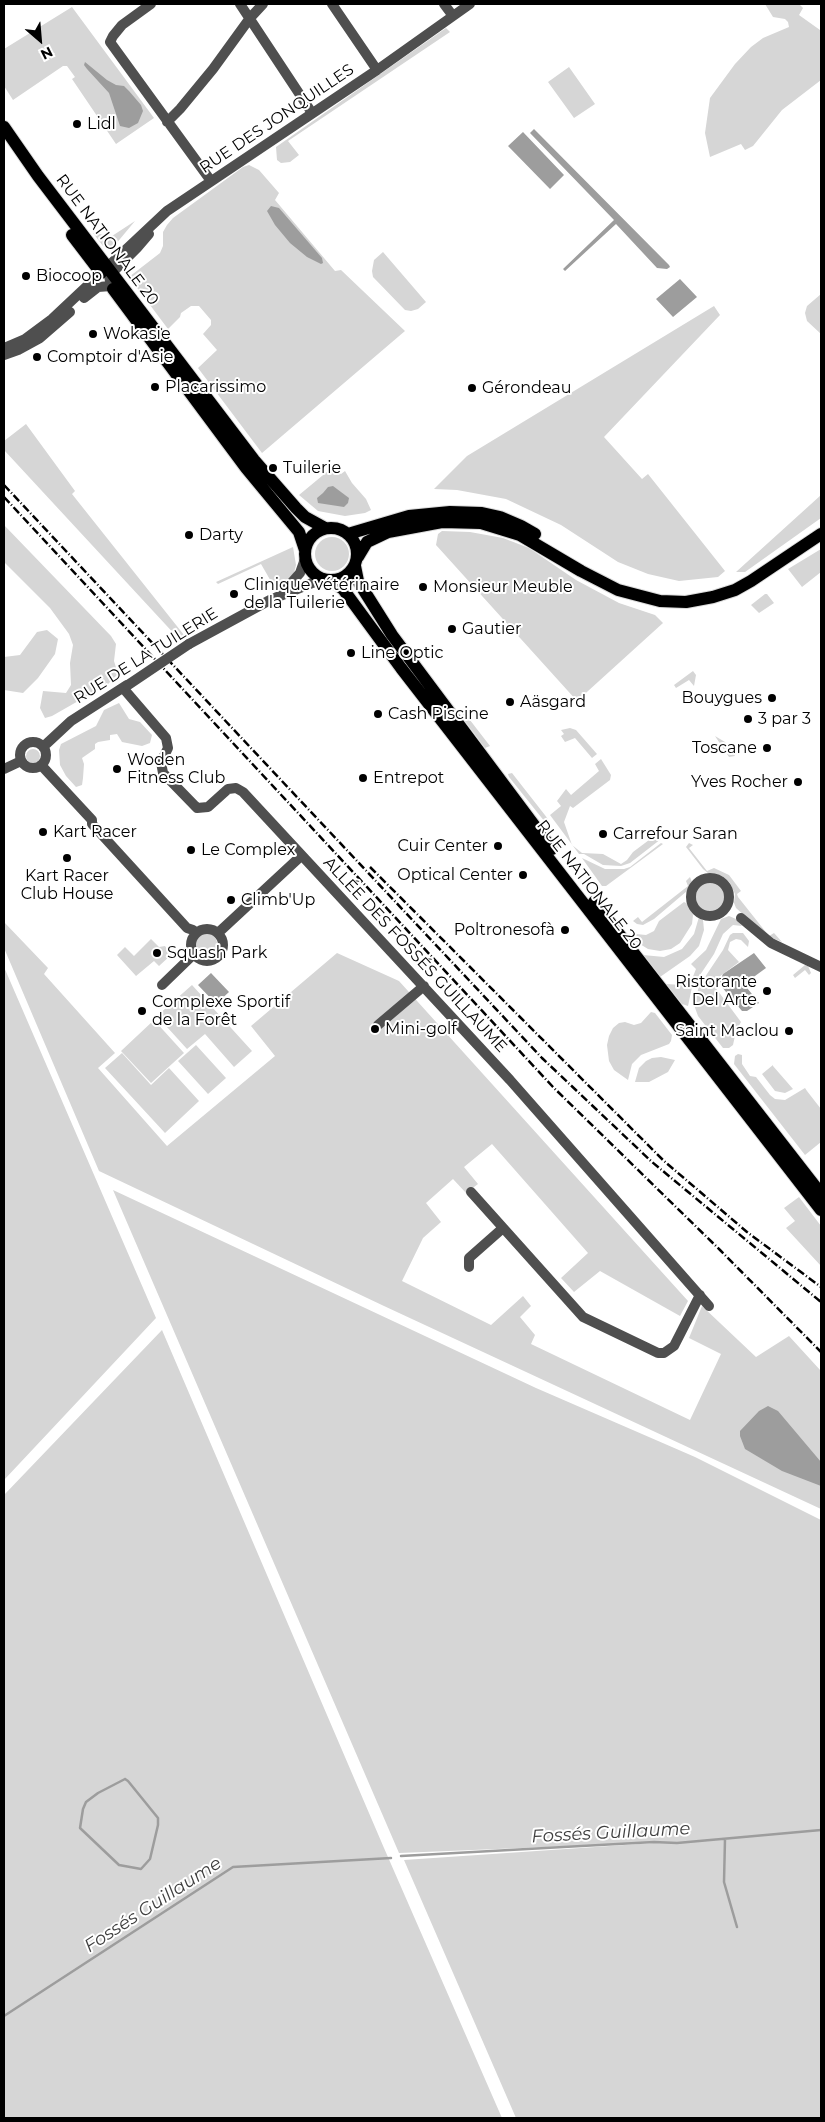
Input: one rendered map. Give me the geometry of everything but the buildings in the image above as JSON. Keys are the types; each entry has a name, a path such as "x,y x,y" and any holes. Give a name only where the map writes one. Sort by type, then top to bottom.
{"main road":[{"name":"RUE NATIONALE 20","path":"4,126 108,277 246,468 299,532 305,554"},
{"name":"RUE NATIONALE 20","path":"4,142 108,277 254,460 305,517 325,528"},
{"path":"348,534 394,525 414,526 456,521 499,527 520,534 581,571 596,577 618,590 642,598 686,602 713,597 735,590 751,582 821,534"},
{"path":"356,562 354,540 338,528 325,528 312,536 305,554 308,567 314,574 326,580 345,577 356,562 370,540 394,525"},
{"name":"RUE NATIONALE 20","path":"356,562 356,574 366,594 421,676 820,1204"},
{"name":"RUE NATIONALE 20","path":"326,580 343,589 395,661 820,1204"}],"street":[{"path":"151,4 122,25 112,36 110,42 211,181"},
{"path":"240,4 312,113"},
{"path":"167,122 213,69 250,18 263,4"},
{"path":"332,4 377,70"},
{"path":"444,4 452,16"},
{"name":"RUE DES JONQUILLES","path":"108,277 167,210 377,70 470,4"},
{"path":"4,355 40,338 47,328 108,277"},
{"path":"4,348 39,330 88,286 108,277"},
{"name":"RUE DE LA TUILERIE","path":"43,747 71,721 189,644 270,600 288,588 296,580 305,554"},
{"name":"RUE DE LA TUILERIE","path":"270,600 326,580"},
{"name":"ALLÉE DES FOSSÉS GUILLAUME","path":"125,686 166,738 168,748 161,762 161,770 194,807 205,808 228,789 240,789 510,1080 709,1306"},
{"path":"36,743 43,747 46,754 41,765 30,768 21,761 20,754 26,745 36,743"},
{"path":"4,769 21,761"},
{"path":"41,765 92,820 96,820 192,924 195,932 191,943 194,954 202,960 216,958 222,950 223,944 218,933 205,928 195,932"},
{"path":"218,933 301,856"},
{"path":"740,918 771,943 821,967"},
{"path":"162,985 194,954"},
{"path":"378,1025 424,986"},
{"path":"471,1192 583,1317 658,1352 664,1353 674,1346 700,1295"},
{"path":"469,1267 469,1258 503,1228"}],"shaded area":[{"path":"765,4 799,4 803,8 799,15 820,30 821,80 782,110 753,146 745,150 741,144 710,157 705,133 710,98 735,64 751,47 763,38 789,27 785,19 773,17"},
{"path":"72,7 154,118 116,144 72,79 75,77 67,66 63,66 13,100 4,86 4,49"},
{"path":"446,28 450,32 288,141 299,155 290,162 281,163 277,160 276,147"},
{"path":"85,62 107,80 116,85 124,86 129,91 141,105 143,111 138,123 129,128 120,126 109,93 87,69 84,65"},
{"path":"569,67 595,104 574,118 548,82"},
{"path":"534,129 670,267 667,269 657,268 616,224 565,271 563,269 614,220 530,133"},
{"path":"523,132 564,175 550,189 508,146"},
{"path":"249,165 259,170 279,193 275,200 335,271 341,270 405,331 262,453 198,368 217,350 203,334 211,325 211,320 199,306 191,306 181,313 180,317 168,329 129,277 160,253 163,246 163,232 173,218 243,167"},
{"path":"271,206 279,208 322,258 323,263 321,264 307,257 290,243 275,225 267,211"},
{"path":"135,221 115,245 110,248 103,246 93,233 112,236"},
{"path":"383,252 426,302 418,309 405,310 373,277 374,260"},
{"path":"680,279 697,297 673,317 656,299"},
{"path":"821,294 821,334 807,321 805,313 807,306"},
{"path":"714,306 720,315 604,437 642,479 648,474 725,571 718,577 679,581 648,574 618,562 561,525 506,499 457,490 434,489 467,456"},
{"path":"26,424 75,491 72,494 184,635 178,638 4,450 4,441"},
{"path":"334,466 341,474 345,471 352,483 366,499 371,510 365,513 345,516 318,511 299,495"},
{"path":"333,486 349,498 348,503 344,507 318,503 317,498 328,487"},
{"path":"821,495 821,518 745,572 736,572"},
{"path":"4,525 111,636 116,644 114,661 118,674 108,684 52,716 45,718 40,708 43,691 66,693 71,685 70,663 73,645 69,634 50,608 4,562"},
{"path":"442,531 470,532 503,538 529,548 576,580 619,603 655,615 663,623 577,701 436,545 438,534"},
{"path":"332,537 344,542 349,554 344,566 332,571 320,566 315,554 320,542"},
{"path":"293,547 296,565 294,573 284,585 276,590 261,564 218,584 216,582"},
{"path":"821,549 821,572 802,587 788,569"},
{"path":"765,594 774,603 759,613 751,605"},
{"path":"47,630 58,639 55,654 38,678 23,693 4,690 4,657 20,655 37,632"},
{"path":"693,671 696,675 694,686 689,680 676,688 674,685"},
{"path":"119,703 129,719 140,722 152,735 150,743 142,746 122,742 117,734 110,735 110,740 98,742 95,744 95,749 82,758 84,764 82,785 76,787 66,776 60,765 59,750 61,744 96,726 104,710"},
{"path":"463,711 490,746 485,748 462,717"},
{"path":"570,728 576,730 597,754 592,758 575,738 565,742 561,736 564,734 561,730"},
{"path":"715,736 725,742 735,756 729,757"},
{"path":"33,749 38,751 40,756 38,761 33,763 28,761 26,756 28,751"},
{"path":"601,759 611,775 610,780 573,808 570,806 564,822 572,844 550,815 561,806 557,801 566,789 571,795 599,771 595,764"},
{"path":"512,773 548,819 545,822 509,777 508,774"},
{"path":"657,836 661,839 630,863 621,866 603,865 584,854 579,854 573,846 582,853 603,854 621,864 653,837 655,840 658,838"},
{"path":"661,843 663,844 606,886 602,886 582,858 605,869 624,869 630,867"},
{"path":"689,843 693,845 689,848 707,871 714,868 729,875 741,891 737,894 738,897 769,936 774,933 782,942 767,936 736,908 734,903 735,894 730,883 722,876 709,874 703,869 686,847"},
{"path":"690,877 692,882 687,891 654,919 643,925 633,921 638,917 642,922 688,886 686,881"},
{"path":"711,882 717,883 725,891 725,903 717,911 711,912 705,911 697,903 696,897 697,891 705,883"},
{"path":"684,902 688,904 693,915 692,924 680,943 671,949 660,951 648,949 635,941 634,937 636,934 646,935 654,931 659,921"},
{"path":"729,916 736,919 742,926 733,925 723,934 714,954 692,987 688,1006 682,1004 666,984 682,985 692,979 696,969 691,964 706,950 721,919"},
{"path":"699,917 703,920 704,930 699,946 690,956 660,977 643,955 664,957 682,949 694,934"},
{"path":"4,922 48,968 44,974 115,1053 98,1068 167,1146 275,1056 251,1026 337,953 399,981 688,1301 680,1316 600,1271 574,1292 561,1278 588,1253 492,1144 464,1167 478,1184 466,1193 453,1179 426,1203 441,1222 423,1238 402,1281 491,1325 523,1296 531,1306 520,1317 535,1335 531,1344 690,1420 721,1354 689,1338 702,1306 756,1357 789,1336 821,1371 821,1509 99,1171 4,948"},
{"path":"202,933 210,933 217,940 217,948 210,955 202,955 195,948 195,940"},
{"path":"733,933 743,933 749,941 748,947 741,940 736,939 730,942 728,950 739,962 716,981 715,987 741,1022 736,1031 733,1045 729,1048 723,1048 698,1016 694,1005 699,986"},
{"path":"151,939 159,947 165,946 171,955 159,966 154,961 136,976 117,955 125,947 134,956"},
{"path":"754,953 766,968 744,984 759,1003 747,1011 742,1011 721,986 720,980 723,974"},
{"path":"805,965 808,966 811,973 809,975 805,970 795,978 793,975"},
{"path":"4,967 156,1318 4,1480"},
{"path":"211,973 229,992 216,1004 198,985"},
{"path":"192,985 252,1051 234,1067 205,1034 187,1049 157,1016"},
{"path":"651,1012 655,1013 672,1035 671,1041 669,1044 641,1055 632,1064 628,1080 614,1070 609,1061 607,1045 609,1036 613,1028 619,1023 625,1022 634,1025 641,1023"},
{"path":"154,1020 184,1053 151,1083 121,1051"},
{"path":"196,1045 226,1078 208,1094 178,1061"},
{"path":"122,1053 151,1085 169,1068 199,1101 165,1133 105,1068"},
{"path":"738,1054 742,1055 742,1064 750,1076 756,1077 775,1099 785,1100 805,1088 821,1109 821,1142 805,1155 734,1064 735,1056"},
{"path":"661,1057 675,1060 668,1072 649,1082 635,1082 639,1068 646,1061"},
{"path":"773,1065 793,1089 785,1093 775,1091 762,1074"},
{"path":"113,1190 536,1388 695,1457 821,1520 821,2118 516,2118 404,1860 669,1842 399,1853"},
{"path":"799,1197 821,1226 821,1266 786,1228 795,1221 784,1208"},
{"path":"162,1330 502,2118 4,2118 4,1495"},
{"path":"768,1406 778,1411 821,1462 821,1486 782,1471 745,1449 740,1431 759,1411"}],"waterway":[{"path":"125,1779 158,1818 150,1859 141,1869 119,1865 80,1828 86,1802 98,1793 125,1779"},
{"name":"Fossés Guillaume","path":"401,1856 654,1842 677,1843 821,1830"},
{"path":"725,1839 724,1882 737,1927"},
{"name":"Fossés Guillaume","path":"4,2016 233,1867 391,1858"}],"railway":[{"path":"4,485 542,1058 652,1162 821,1302"},
{"path":"4,497 553,1087 720,1250 821,1352"},
{"path":"370,867 664,1161 747,1232 821,1287"}],"place":[{"name":"Lidl","path":"77,124"},
{"name":"Biocoop","path":"26,276"},
{"name":"Wokasie","path":"93,334"},
{"name":"Comptoir d'Asie","path":"37,357"},
{"name":"Placarissimo","path":"155,387"},
{"name":"Gérondeau","path":"472,388"},
{"name":"Tuilerie","path":"273,468"},
{"name":"Darty","path":"189,535"},
{"name":"Monsieur Meuble","path":"423,587"},
{"name":"Clinique vétérinaire de la Tuilerie","path":"234,594"},
{"name":"Gautier","path":"452,629"},
{"name":"Line Optic","path":"351,653"},
{"name":"Bouygues","path":"772,698"},
{"name":"Aäsgard","path":"510,702"},
{"name":"Cash Piscine","path":"378,714"},
{"name":"3 par 3","path":"748,719"},
{"name":"Toscane","path":"767,748"},
{"name":"Woden Fitness Club","path":"117,769"},
{"name":"Entrepot","path":"363,778"},
{"name":"Yves Rocher","path":"798,782"},
{"name":"Kart Racer","path":"43,832"},
{"name":"Carrefour Saran","path":"603,834"},
{"name":"Cuir Center","path":"498,846"},
{"name":"Le Complex","path":"191,850"},
{"name":"Kart Racer Club House","path":"67,858"},
{"name":"Optical Center","path":"523,875"},
{"name":"Climb'Up","path":"231,900"},
{"name":"Poltronesofà","path":"565,930"},
{"name":"Squash Park","path":"157,953"},
{"name":"Ristorante Del Arte","path":"767,991"},
{"name":"Complexe Sportif de la Forêt","path":"142,1011"},
{"name":"Mini-golf","path":"375,1029"},
{"name":"Saint Maclou","path":"789,1031"}]}
